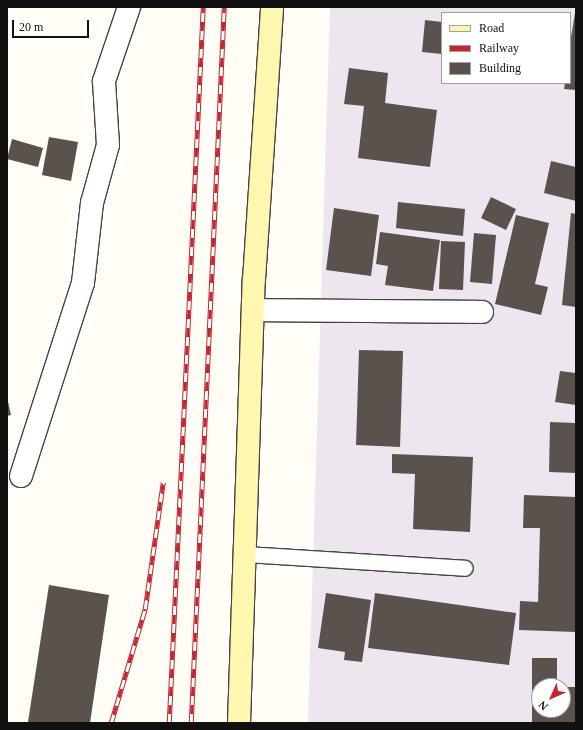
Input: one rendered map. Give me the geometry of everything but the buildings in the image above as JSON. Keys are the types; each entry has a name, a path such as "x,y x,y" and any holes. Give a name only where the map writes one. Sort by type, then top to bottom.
{"main road":[{"path":"239,723 253,310 272,7"}],"street":[{"path":"21,476 83,283 92,203 108,144 104,82 129,7"},
{"path":"253,310 482,312"}],"lane":[{"path":"245,554 464,568"}],"shaded area":[{"path":"330,7 576,7 576,723 308,723"}],"railway":[{"path":"169,723 203,7"},
{"path":"191,723 224,7"},
{"path":"111,723 145,609 163,482"}]}
